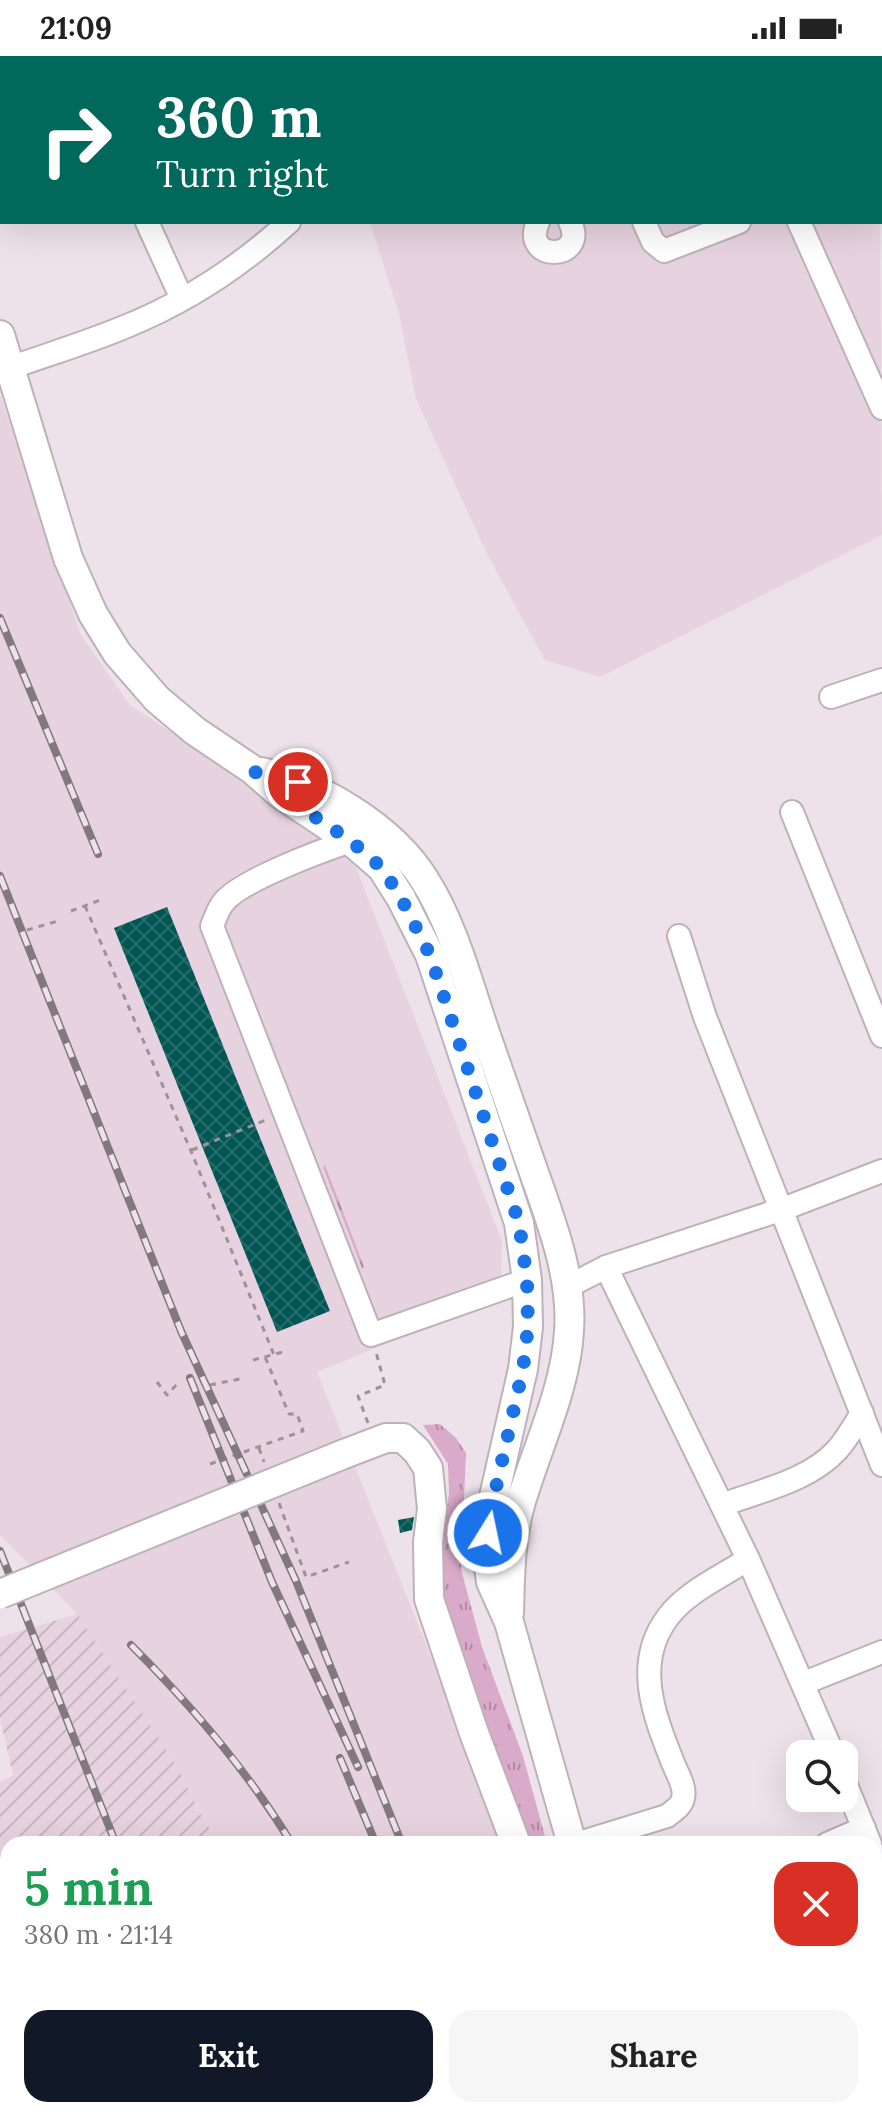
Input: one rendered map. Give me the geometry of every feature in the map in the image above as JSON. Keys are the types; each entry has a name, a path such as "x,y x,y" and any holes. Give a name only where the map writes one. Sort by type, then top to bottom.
{"main road":[{"path":"0,335 68,558 93,614 117,653 157,699 195,731 351,841 382,868 430,955 519,1223 527,1280 528,1327 523,1369 490,1514 487,1552 491,1582 509,1622 572,1836"},
{"path":"253,770 282,775 361,816 399,849 424,878 448,929 553,1226 567,1287 569,1332 561,1374 520,1506 513,1540 509,1622"},
{"path":"0,1594 344,1454 386,1438 403,1438 417,1451 428,1468 432,1509 428,1542 429,1599 513,1836"}],"street":[{"path":"148,224 182,299"},
{"path":"10,368 130,325 182,299 240,263 286,224"},
{"path":"537,224 534,235 536,241 546,251 553,253 566,250 571,245 574,224"},
{"path":"645,224 653,242 664,251 734,224"},
{"path":"800,224 882,408"},
{"path":"831,697 882,680"},
{"path":"792,812 882,1036"},
{"path":"351,841 314,852 256,880 223,902 212,926 371,1335 527,1280"},
{"path":"679,936 705,1017 882,1465"},
{"path":"567,1287 606,1267 783,1209 882,1171"},
{"path":"606,1267 748,1559 827,1740"},
{"path":"722,1505 795,1478 821,1464 836,1451 862,1413"},
{"path":"601,1836 667,1816 678,1808 683,1798 682,1786 659,1729 649,1691 648,1663 656,1637 669,1615 687,1599 748,1559"},
{"path":"804,1683 882,1652"},
{"path":"857,1812 867,1836"}],"path":[{"path":"71,911 103,899"},
{"path":"85,906 191,1151 274,1355"},
{"path":"27,930 58,921"},
{"path":"191,1151 285,1113"},
{"path":"371,1335 385,1385 358,1396 375,1442"},
{"path":"253,1360 283,1352"},
{"path":"210,1464 303,1431 297,1414 289,1414 265,1357"},
{"path":"210,1385 244,1378"},
{"path":"157,1382 167,1395 178,1383"},
{"path":"259,1448 264,1462"},
{"path":"275,1492 306,1577 349,1562"}],"shaded area":[{"path":"371,224 880,224 882,535 600,677 545,660 488,556 416,399 399,314"},
{"path":"0,395 81,635 130,705 294,813 355,865 502,1241 501,1277 478,1306 317,1372 503,1836 215,1836 177,1766 77,1614 0,1535"},
{"path":"77,1614 177,1766 215,1836 0,1836 0,1782 13,1775 0,1718 0,1637"}],"green space":[{"path":"325,1165 364,1267 362,1268 323,1167"},
{"path":"440,1424 456,1438 466,1453 461,1569 482,1647 523,1756 545,1836 525,1836 437,1589 449,1493 448,1464 423,1425"}],"building":[{"path":"167,907 330,1311 277,1332 114,928"},
{"path":"414,1517 412,1530 400,1533 398,1520"}],"railway":[{"path":"0,618 98,854"},
{"path":"0,876 181,1331 296,1581 399,1836"},
{"path":"190,1378 272,1582 358,1767"},
{"path":"0,1551 113,1836"},
{"path":"131,1645 218,1740 287,1836"},
{"path":"340,1758 373,1836"}],"route":[{"path":"298,782 282,775 253,770 279,793 351,841 382,868 401,898 430,955 519,1223 527,1280 526,1348 488,1533"}]}
